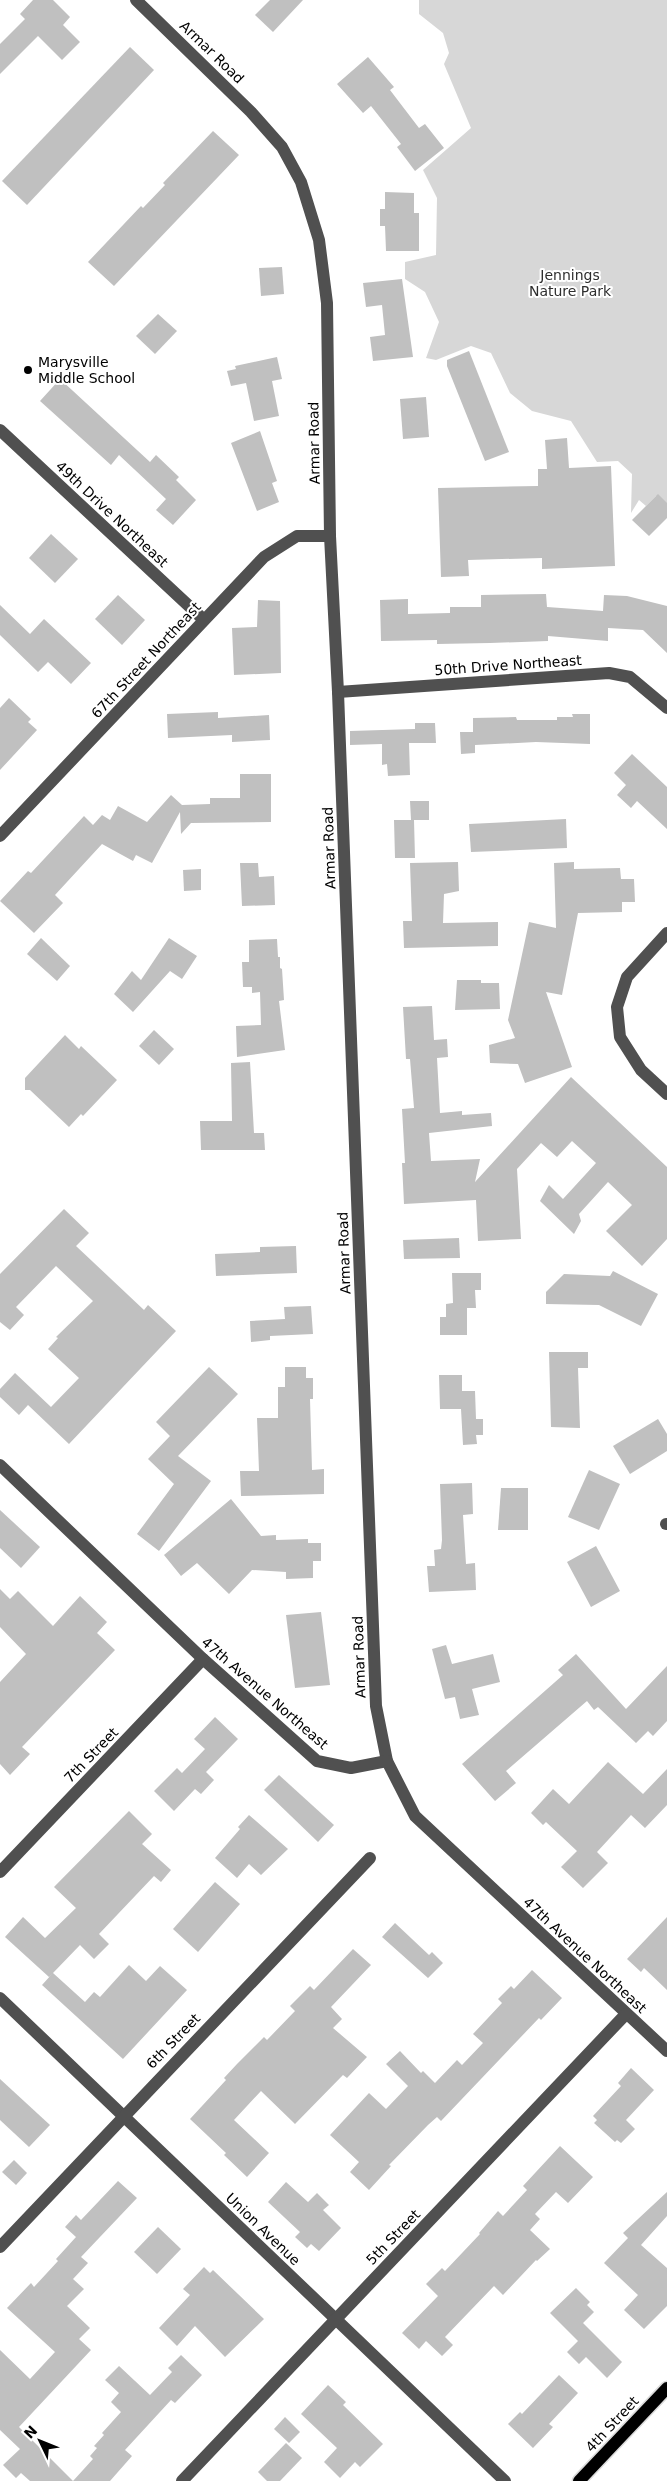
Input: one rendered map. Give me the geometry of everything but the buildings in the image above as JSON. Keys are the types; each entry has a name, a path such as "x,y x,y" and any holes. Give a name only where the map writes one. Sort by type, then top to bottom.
{"main road":[{"name":"4th Street","path":"579,2481 667,2388"}],"street":[{"name":"Armar Road","path":"136,0 255,116 282,147 301,182 319,240 326,303 330,536 338,692 376,1706 387,1761"},
{"name":"49th Drive Northeast","path":"0,430 204,620"},
{"name":"67th Street Northeast","path":"0,836 264,557 297,536 330,536"},
{"name":"50th Drive Northeast","path":"338,692 609,672 630,677 667,708"},
{"path":"667,933 627,977 617,1007 620,1037 640,1070 667,1094"},
{"name":"47th Avenue Northeast","path":"0,1465 203,1659 317,1762 351,1768 387,1761 415,1816 667,2051"},
{"name":"7th Street","path":"0,1872 203,1659"},
{"name":"6th Street","path":"0,2247 122,2116 370,1858"},
{"name":"Union Avenue","path":"0,1998 505,2481"},
{"name":"5th Street","path":"182,2481 626,2014"}],"green space":[{"name":"Jennings Nature Park","path":"419,0 667,0 667,506 656,496 646,506 639,500 631,513 632,474 618,461 597,462 571,421 532,411 510,393 491,353 471,346 436,360 426,358 439,322 425,292 405,279 405,262 436,255 437,198 423,170 471,128 444,64 449,53 443,33 419,14"}],"place":[{"name":"Marysville Middle School","path":"28,370"}]}
